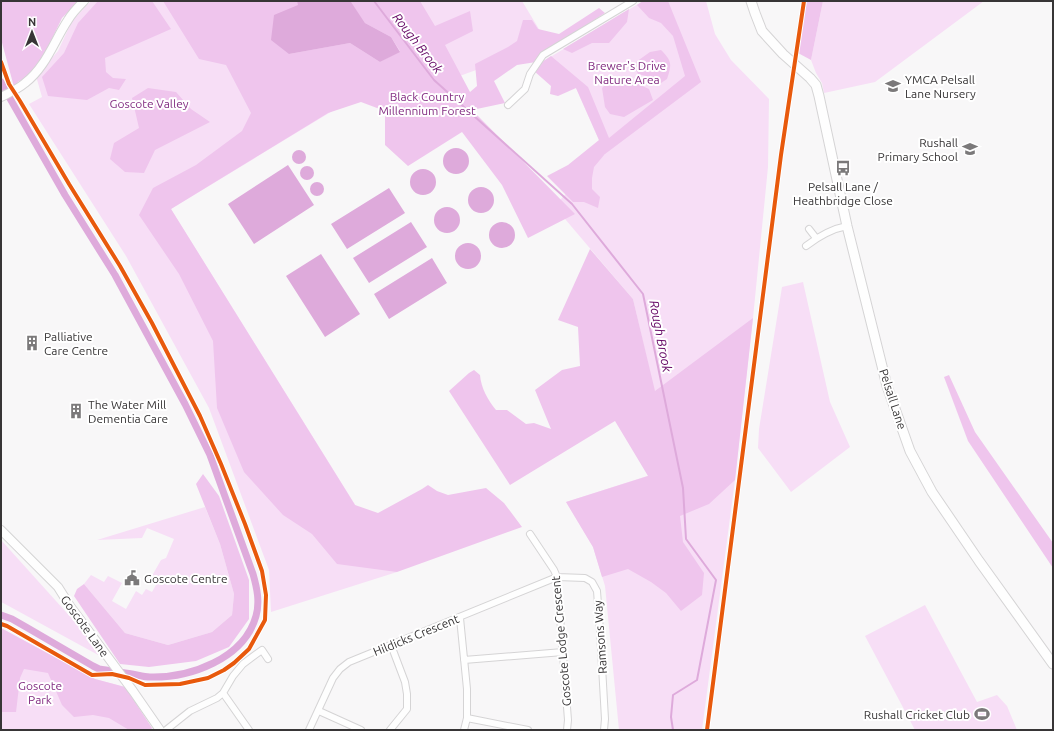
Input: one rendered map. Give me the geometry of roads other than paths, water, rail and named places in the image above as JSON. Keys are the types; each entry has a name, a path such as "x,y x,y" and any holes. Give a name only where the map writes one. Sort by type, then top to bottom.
{"main road":[{"name":"Pelsall Lane","path":"751,1 762,31 779,50 805,72 816,86 847,226 887,386 910,452 932,492 979,561 1053,664"}],"street":[{"path":"2,97 30,79 55,44 67,20 74,10 84,1"},
{"path":"508,105 524,89 530,74 544,55 633,1"},
{"path":"806,246 827,232 847,226"},
{"path":"810,229 816,238"},
{"name":"Goscote Lane","path":"1,530 58,587 70,606 160,730"},
{"name":"Goscote Lodge Crescent","path":"530,534 554,570 557,578 568,720 567,730"},
{"name":"Hildicks Crescent","path":"309,730 333,678 340,669 349,662 557,578"},
{"name":"Ramsons Way","path":"557,578 585,578 592,582 597,591 605,719 604,730"},
{"path":"460,618 467,689 467,718 464,730"},
{"path":"390,730 407,709 407,694 391,645"},
{"path":"166,730 173,728 190,711 217,698 223,693 233,676 243,664 262,650 268,659"},
{"path":"464,660 563,652"},
{"path":"223,693 249,730"},
{"path":"319,711 361,730"},
{"path":"467,718 528,730"}],"waterway":[{"name":"Rough Brook","path":"374,1 434,80 572,204 643,294 683,488 686,539 716,580 697,680 673,695 671,717 673,730"},
{"path":"1,82 65,195 115,275 185,404 210,455 253,574 258,600 256,616 250,631 240,644 228,654 214,663 182,674 150,677 99,669 12,619 1,615"}],"place":[{"name":"YMCA Pelsall Lane Nursery","path":"893,86"},
{"name":"Rushall Primary School","path":"970,149"},
{"name":"Pelsall Lane / Heathbridge Close","path":"843,168"},
{"name":"Palliative Care Centre","path":"32,343"},
{"name":"The Water Mill Dementia Care","path":"76,411"},
{"name":"Goscote Centre","path":"132,578"},
{"name":"Rushall Cricket Club","path":"982,714"}],"park label":[{"name":"Brewer's Drive Nature Area","path":"627,72"},
{"name":"Goscote Valley","path":"149,103"},
{"name":"Black Country Millennium Forest","path":"427,103"},
{"name":"Goscote Park","path":"40,692"}]}
